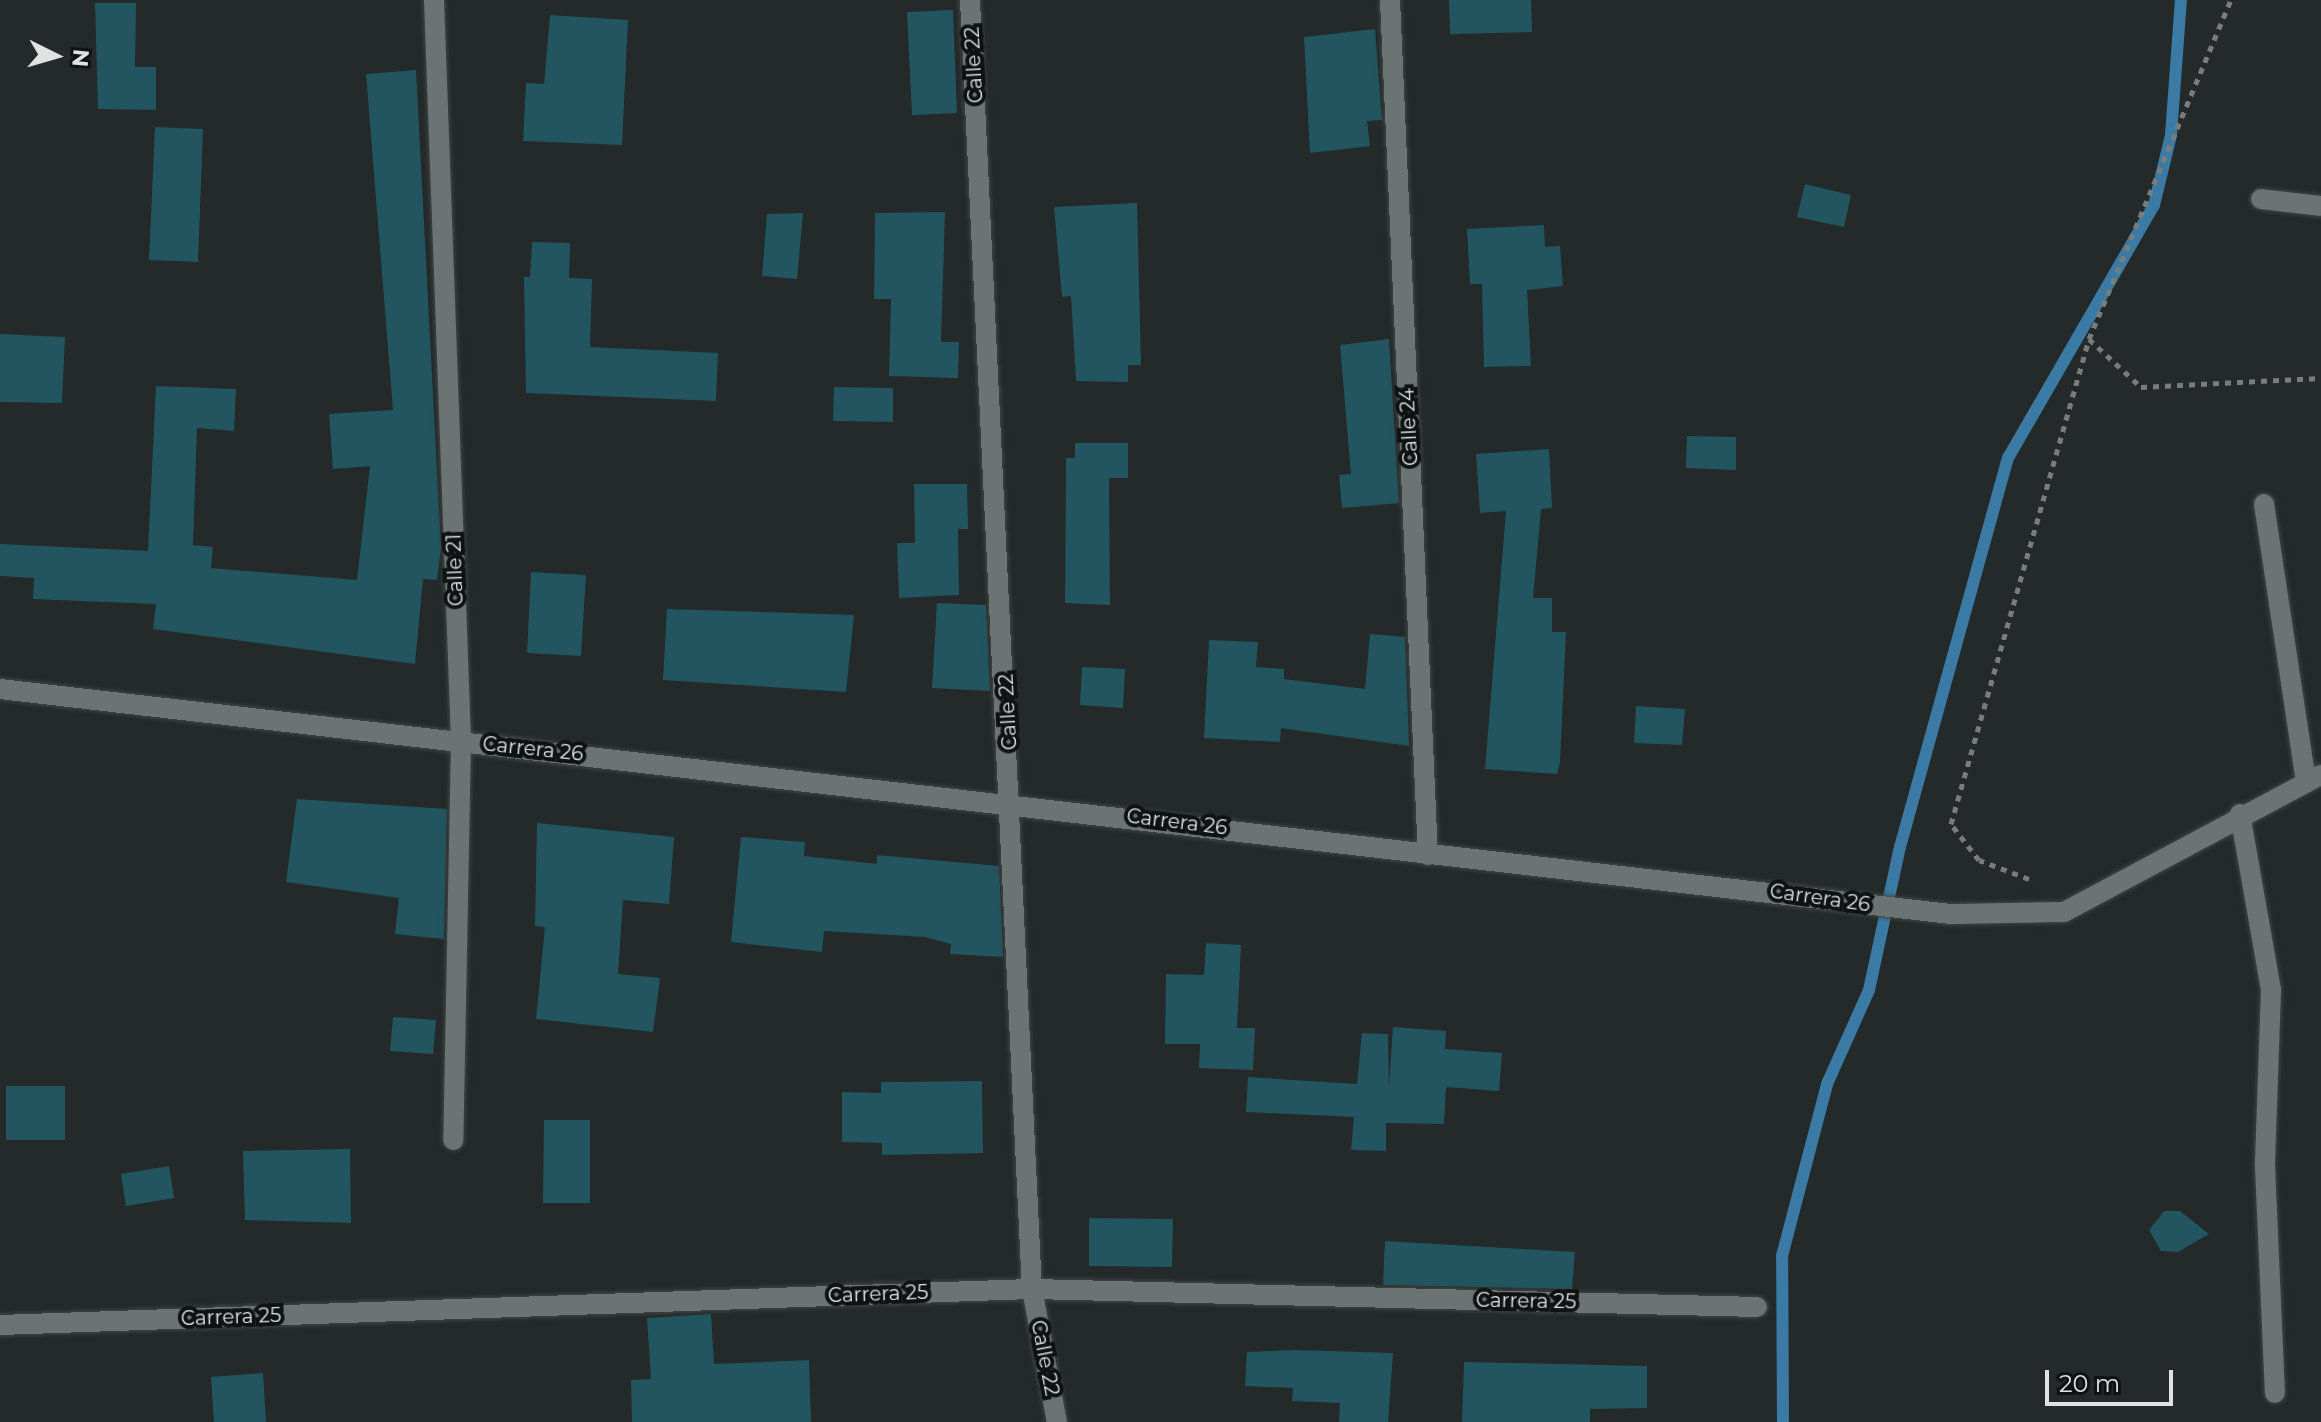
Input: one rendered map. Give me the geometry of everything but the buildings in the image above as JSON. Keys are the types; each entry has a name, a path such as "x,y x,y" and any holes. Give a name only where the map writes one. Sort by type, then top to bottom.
{"street":[{"name":"Calle 21","path":"434,0 461,741 453,1140"},
{"name":"Calle 22","path":"970,0 1013,801 1032,1289 1057,1422"},
{"name":"Calle 24","path":"1390,0 1428,855"},
{"path":"2261,199 2321,206"},
{"path":"2264,504 2314,779"},
{"name":"Carrera 26","path":"0,689 1013,801 1428,855 1951,914 2064,912 2240,814 2314,779"},
{"path":"2240,814 2271,990 2265,1166 2275,1393"},
{"name":"Carrera 25","path":"0,1325 1032,1289 1757,1307"}],"path":[{"path":"2086,900 1979,860 1951,824 2089,339 2231,0"},
{"path":"2089,339 2141,387 2321,378"}],"waterway":[{"path":"1783,1422 1782,1256 1827,1084 1869,990 1900,847 2008,458 2154,205 2171,135 2181,0"}]}
